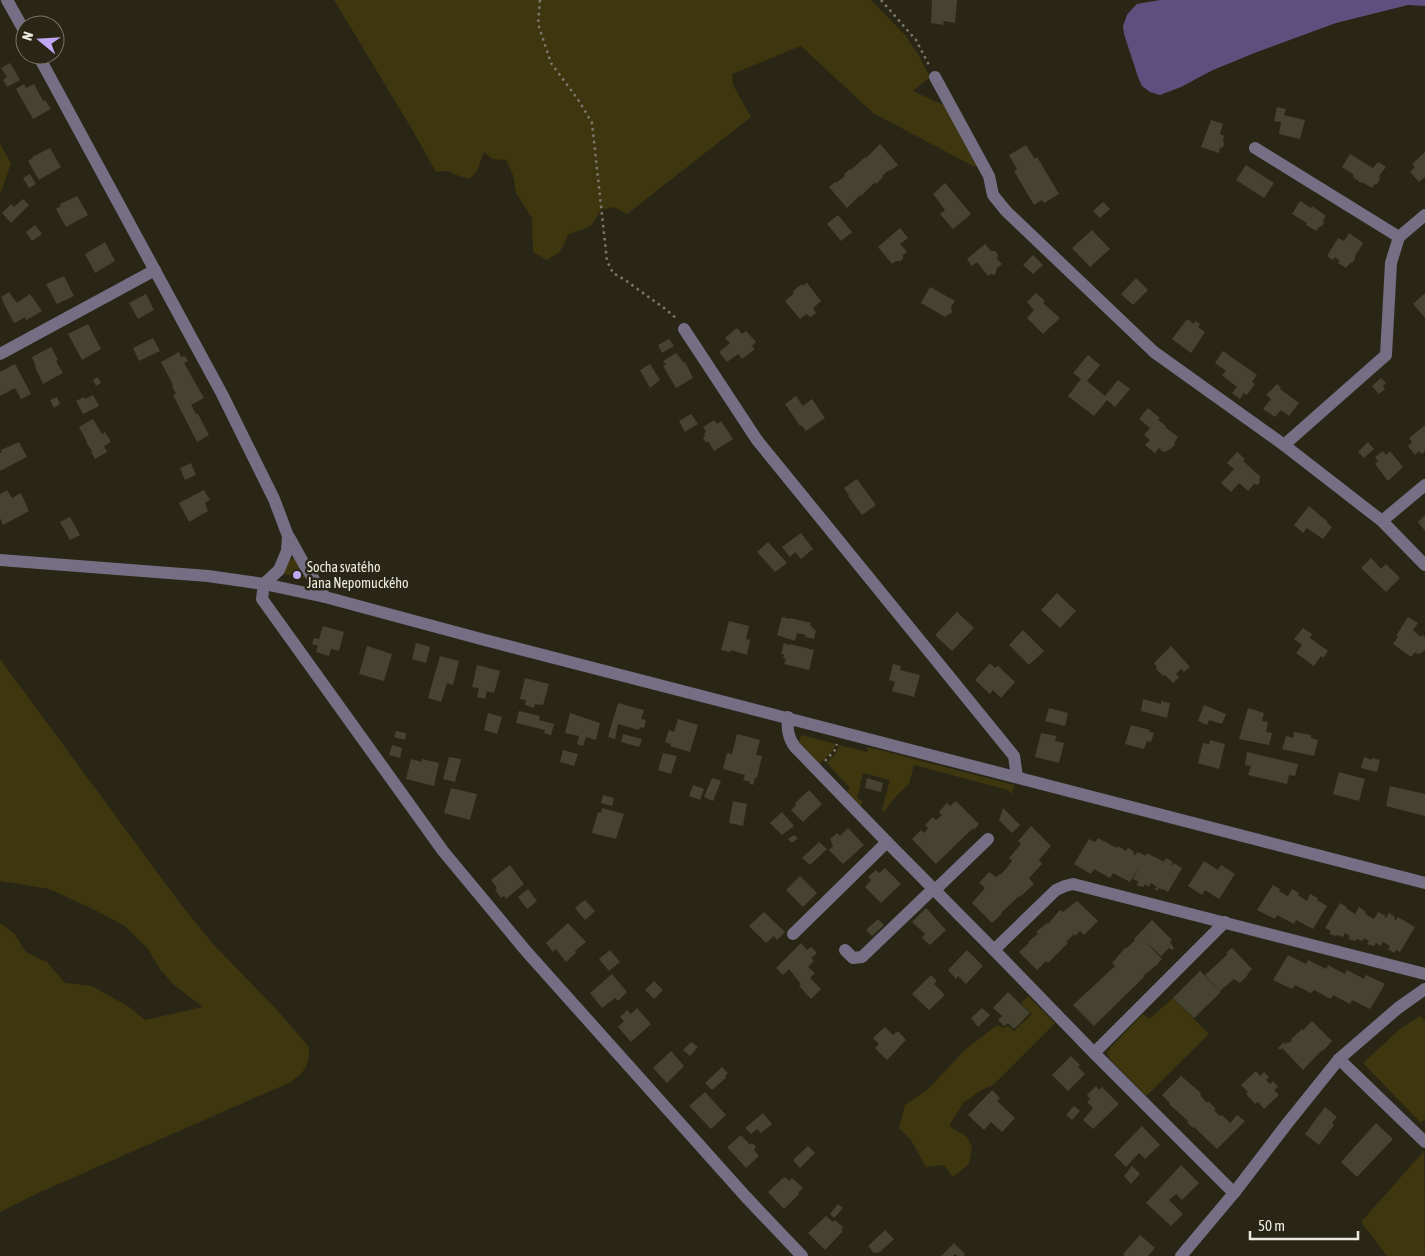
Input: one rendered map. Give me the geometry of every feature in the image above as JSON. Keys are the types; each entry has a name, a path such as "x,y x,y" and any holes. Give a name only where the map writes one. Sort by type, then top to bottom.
{"street":[{"path":"7,0 15,15"},
{"path":"43,65 222,394 274,499 288,536 325,597"},
{"path":"935,77 989,176 993,195 1006,211 1154,352 1284,445 1382,521 1425,565"},
{"path":"1255,148 1399,237"},
{"path":"1284,445 1386,355 1391,263 1399,237 1425,215"},
{"path":"0,354 155,270"},
{"path":"684,329 757,440 1014,756 1017,777"},
{"path":"1382,521 1425,485"},
{"path":"288,536 284,561 279,570 264,584 262,599 443,851 533,959 746,1197 802,1256"},
{"path":"0,560 208,576 264,584 325,597 481,639 1425,882"},
{"path":"788,717 790,740 817,770 1094,1054 1234,1193"},
{"path":"844,950 853,958 862,957 988,839"},
{"path":"793,934 887,842"},
{"path":"994,950 1056,890 1073,884 1425,974"},
{"path":"1094,1054 1225,922"},
{"path":"1181,1256 1234,1193 1339,1059 1398,1008 1425,989"},
{"path":"1339,1059 1425,1142"}],"path":[{"path":"540,0 538,24 551,63 580,101 592,123 607,261 613,273 675,317 684,329"},
{"path":"881,0 916,40 935,77"},
{"path":"817,770 835,750 838,742"}],"shaded area":[{"path":"334,0 871,0 905,35 930,77 913,91 959,112 987,166 973,166 873,113 801,46 732,74 733,85 751,117 627,214 614,207 601,210 591,226 568,235 560,252 547,260 533,252 532,218 516,193 513,175 506,160 492,159 484,152 477,171 469,179 448,171 436,172"},
{"path":"1160,0 1425,0 1425,6 1408,5 1336,23 1213,70 1181,87 1160,95 1150,92 1142,86 1123,26 1127,15 1137,4"},
{"path":"0,144 11,163 0,195"},
{"path":"293,558 309,579 284,574 289,561"},
{"path":"0,659 179,902 213,944 277,1010 309,1047 306,1067 291,1082 38,1193 0,1212 0,923 14,933 26,952 47,962 65,983 92,986 129,1007 145,1020 203,1007 173,984 159,968 148,949 125,926 49,889 0,881"},
{"path":"802,735 836,744 834,749 819,765 799,743"},
{"path":"839,745 867,752 868,747 1014,785 1012,794 1008,790 914,765 909,784 896,796 883,813 882,809 890,780 863,773 857,798 863,801 860,807 846,793 850,788 827,763 837,752"},
{"path":"1028,996 1055,1023 993,1085 964,1102 949,1126 967,1137 972,1148 969,1164 953,1177 944,1165 926,1167 911,1140 899,1128 905,1105 927,1090 965,1050 997,1025 1003,1028 1008,1026 1014,1031 1032,1014 1021,1003"},
{"path":"1173,998 1209,1034 1146,1096 1109,1058 1107,1053 1143,1014 1149,1019"},
{"path":"1420,1016 1425,1021 1425,1119 1421,1123 1363,1063 1400,1029"},
{"path":"1424,1151 1425,1255 1387,1256 1361,1222"}],"building":[{"path":"932,0 957,0 955,23 944,21 943,25 931,23"},
{"path":"10,63 20,80 7,87 3,80 7,77 1,68"},
{"path":"24,84 26,88 34,84 43,101 45,100 51,109 33,119 16,89"},
{"path":"1277,107 1286,109 1284,115 1305,120 1300,139 1279,134 1281,122 1274,121"},
{"path":"1211,120 1223,124 1220,134 1224,136 1224,144 1220,148 1219,153 1201,147"},
{"path":"880,144 898,165 889,170 876,184 875,182 847,208 829,187 845,176 844,174 866,158"},
{"path":"1026,145 1035,159 1037,157 1059,194 1044,203 1042,200 1034,205 1014,171 1017,169 1009,155"},
{"path":"50,148 61,167 39,180 28,161"},
{"path":"1425,152 1425,177 1419,182 1410,172 1415,167 1412,164"},
{"path":"1350,154 1373,168 1378,162 1386,167 1379,176 1380,179 1377,184 1372,188 1361,183 1353,177 1354,175 1342,167"},
{"path":"1246,165 1274,183 1264,198 1236,180"},
{"path":"30,174 36,184 29,188 23,178"},
{"path":"945,183 971,214 953,229 940,214 945,210 933,194"},
{"path":"77,196 88,215 66,227 56,209 61,206 60,204"},
{"path":"23,199 29,205 11,223 2,213 11,204 14,207"},
{"path":"1300,201 1311,208 1312,206 1326,216 1322,226 1316,231 1292,214"},
{"path":"1103,202 1110,209 1100,218 1093,211"},
{"path":"838,215 852,232 841,241 827,224"},
{"path":"35,225 42,234 32,241 26,232"},
{"path":"900,228 908,238 900,244 907,252 903,255 903,259 892,264 878,247"},
{"path":"1092,230 1110,249 1090,267 1072,248"},
{"path":"1349,233 1363,243 1353,262 1346,268 1338,263 1340,261 1335,257 1333,260 1327,256 1338,238 1344,241"},
{"path":"105,242 115,261 95,273 85,254"},
{"path":"985,244 991,251 995,251 998,255 997,259 1002,264 997,268 995,275 990,274 988,276 977,262 972,266 967,259"},
{"path":"1033,255 1043,265 1033,274 1023,265"},
{"path":"64,276 74,296 57,304 46,284"},
{"path":"1136,278 1148,290 1133,305 1121,294"},
{"path":"807,283 821,301 813,308 816,313 811,317 806,314 800,319 785,301 794,293 793,291 802,284 803,286"},
{"path":"930,287 955,301 951,307 952,313 945,317 921,303"},
{"path":"9,292 17,303 30,294 42,311 25,321 26,317 14,323 1,297"},
{"path":"1036,293 1045,301 1043,303 1060,318 1043,334 1027,318 1034,310 1027,302"},
{"path":"1425,293 1425,318 1413,304"},
{"path":"146,294 154,310 138,319 129,303"},
{"path":"1187,319 1194,324 1195,321 1200,324 1198,327 1205,332 1191,353 1172,339"},
{"path":"88,324 101,349 82,360 68,334"},
{"path":"737,328 742,334 746,331 756,342 752,346 755,349 742,359 738,354 727,362 719,352 730,343 725,338"},
{"path":"153,338 160,351 139,361 133,348"},
{"path":"669,339 674,346 662,353 658,345"},
{"path":"51,347 63,373 43,384 32,357"},
{"path":"1223,351 1257,375 1252,382 1255,384 1247,395 1244,393 1240,399 1232,393 1237,387 1222,375 1226,371 1215,363"},
{"path":"179,352 181,357 185,356 188,361 184,363 204,398 191,405 209,435 197,442 173,395 176,394 173,385 161,362"},
{"path":"676,353 685,362 693,378 676,388 663,366 666,364 663,361"},
{"path":"1088,355 1100,365 1087,381 1105,396 1118,380 1130,389 1115,407 1107,400 1094,416 1068,396 1081,379 1073,373"},
{"path":"15,364 31,394 21,399 15,388 0,396 0,372"},
{"path":"650,364 660,380 650,388 640,370"},
{"path":"98,377 101,383 96,386 93,380"},
{"path":"1381,378 1386,383 1383,386 1385,389 1379,394 1372,386"},
{"path":"1277,384 1280,389 1299,403 1289,416 1281,410 1275,417 1263,409 1271,399 1266,395"},
{"path":"93,395 99,406 83,414 76,401"},
{"path":"796,396 803,406 812,399 825,418 806,431 800,426 785,404"},
{"path":"57,397 60,404 54,408 50,400"},
{"path":"1148,408 1160,418 1158,420 1165,427 1178,437 1170,450 1163,452 1159,448 1155,453 1145,445 1150,440 1144,435 1150,428 1139,419"},
{"path":"691,414 698,424 685,432 679,421"},
{"path":"93,419 102,434 105,432 111,442 104,446 107,452 95,459 79,427"},
{"path":"714,420 717,424 721,421 733,439 714,451 708,441 706,443 703,438 706,432 703,427"},
{"path":"1425,425 1425,451 1422,454 1419,451 1415,455 1408,446 1412,442 1409,438"},
{"path":"19,442 27,457 0,471 1,450"},
{"path":"1368,442 1374,449 1364,458 1358,452"},
{"path":"1383,451 1386,455 1390,451 1403,467 1388,481 1375,464 1378,461 1375,457"},
{"path":"1237,452 1245,459 1243,461 1261,477 1258,485 1254,484 1248,491 1239,483 1231,492 1221,483 1234,469 1227,463"},
{"path":"191,463 196,475 185,480 180,468"},
{"path":"857,479 876,505 862,515 844,488"},
{"path":"7,490 12,498 21,493 29,511 3,525 0,518 0,494"},
{"path":"204,490 210,500 205,503 208,511 189,522 179,503"},
{"path":"1309,506 1332,527 1323,539 1307,528 1303,533 1294,525"},
{"path":"1425,515 1425,531 1418,522"},
{"path":"70,517 80,535 70,540 60,522"},
{"path":"801,533 813,549 801,559 795,552 790,557 782,547"},
{"path":"768,542 787,563 775,572 757,552"},
{"path":"1371,558 1381,569 1386,564 1400,578 1386,592 1361,568"},
{"path":"1057,593 1076,611 1060,628 1041,610"},
{"path":"957,612 974,628 952,651 935,635"},
{"path":"782,617 811,623 810,625 816,631 814,639 797,633 795,641 777,635"},
{"path":"1408,617 1418,623 1413,630 1421,637 1422,635 1425,637 1425,651 1417,654 1415,652 1411,657 1393,644"},
{"path":"729,621 749,626 746,639 750,640 747,655 731,650 731,652 721,650"},
{"path":"323,626 344,632 339,651 331,649 329,656 316,652 318,646 312,644 314,638 319,639"},
{"path":"1303,628 1312,634 1310,638 1328,651 1323,658 1321,656 1314,666 1296,653 1302,645 1294,639"},
{"path":"1023,630 1044,651 1029,665 1009,645"},
{"path":"416,643 430,647 426,663 412,659"},
{"path":"784,643 814,650 809,670 784,664 786,659 783,658 784,654 781,654"},
{"path":"367,646 392,654 384,681 359,674"},
{"path":"1171,646 1190,667 1184,672 1181,669 1176,674 1179,677 1173,683 1156,669 1157,667 1154,663"},
{"path":"440,656 459,661 453,685 447,683 441,702 428,698"},
{"path":"990,663 995,668 998,666 1015,682 1001,698 993,690 990,694 975,680"},
{"path":"893,664 901,666 900,670 920,675 914,697 892,691 895,682 889,680"},
{"path":"477,665 500,671 494,693 487,691 485,699 477,697 479,688 472,687"},
{"path":"525,678 549,684 543,705 535,704 534,708 525,705 526,700 520,699"},
{"path":"1143,699 1161,704 1161,701 1170,703 1167,718 1141,711"},
{"path":"618,703 644,710 641,719 646,720 644,728 640,727 639,730 618,724 615,739 608,737"},
{"path":"1204,705 1226,714 1222,724 1209,720 1207,725 1198,721"},
{"path":"1049,708 1068,713 1065,726 1045,721"},
{"path":"1248,708 1264,713 1262,721 1268,722 1266,732 1272,733 1269,745 1239,739"},
{"path":"519,711 540,716 539,720 554,724 551,735 544,733 545,730 516,723"},
{"path":"488,713 502,717 497,734 484,730"},
{"path":"570,713 600,723 596,740 586,737 583,746 577,744 579,736 565,733"},
{"path":"678,719 698,725 690,752 670,746 671,744 665,742 669,730 674,732"},
{"path":"1131,725 1150,730 1149,732 1154,733 1151,742 1147,741 1144,749 1125,744"},
{"path":"396,731 406,733 405,740 394,737"},
{"path":"1294,732 1311,735 1311,738 1318,740 1314,756 1282,749 1286,736 1293,738"},
{"path":"1041,733 1056,736 1055,741 1064,743 1059,763 1035,757"},
{"path":"623,734 642,739 639,747 621,742"},
{"path":"737,734 760,740 756,755 762,756 757,778 755,778 753,785 743,780 745,775 723,769 727,753 732,754"},
{"path":"1210,740 1225,744 1219,769 1198,763 1203,743 1209,744"},
{"path":"392,745 402,748 400,758 389,755"},
{"path":"563,750 578,754 574,766 560,762"},
{"path":"1247,752 1298,764 1295,776 1289,775 1287,784 1248,775 1251,766 1245,765"},
{"path":"663,753 677,756 671,774 658,770"},
{"path":"449,757 461,759 455,782 443,779"},
{"path":"1364,757 1380,760 1377,772 1361,768"},
{"path":"411,759 422,762 422,759 439,763 434,786 406,779"},
{"path":"1339,772 1365,779 1359,801 1333,794"},
{"path":"712,778 721,781 713,801 704,797"},
{"path":"867,778 883,783 881,792 865,788"},
{"path":"693,785 704,789 700,800 689,796"},
{"path":"1390,786 1425,794 1425,816 1386,806"},
{"path":"451,788 477,794 470,820 444,813"},
{"path":"809,790 822,804 803,822 791,810 796,805 795,803"},
{"path":"603,795 614,798 612,806 601,803"},
{"path":"733,801 747,804 743,826 729,823"},
{"path":"956,801 979,824 936,864 912,839 921,830 924,833 928,828 925,825 933,817 936,820 942,815 939,812 947,803 950,806"},
{"path":"602,808 624,814 616,839 592,833 598,812 601,813"},
{"path":"1003,808 1020,825 1012,833 999,820"},
{"path":"782,812 794,826 782,835 770,823"},
{"path":"1031,826 1051,846 1039,860 1042,864 1029,878 1034,884 992,923 972,903 985,888 979,883 989,872 996,877 1008,867 1012,861 1009,858 1021,844 1018,841"},
{"path":"848,828 864,845 843,864 829,850 833,846 830,839 837,833 840,836"},
{"path":"794,835 798,838 792,843 788,839"},
{"path":"1098,838 1126,851 1128,848 1135,855 1138,852 1146,856 1147,853 1164,862 1166,858 1173,862 1171,864 1173,865 1174,863 1182,868 1168,892 1159,888 1157,891 1155,889 1157,887 1151,883 1149,887 1145,884 1143,887 1136,885 1139,882 1133,879 1139,867 1130,882 1113,873 1110,878 1094,869 1091,874 1074,864 1089,839 1095,842"},
{"path":"819,842 827,849 810,865 802,858"},
{"path":"1204,861 1218,870 1221,865 1235,874 1219,899 1205,890 1202,895 1188,886"},
{"path":"510,865 524,884 506,899 504,896 501,898 491,880"},
{"path":"885,868 901,884 881,903 865,887 871,880 868,877 876,870 879,873"},
{"path":"800,876 817,893 803,907 786,890"},
{"path":"1273,885 1288,896 1292,889 1307,901 1310,894 1327,906 1313,929 1296,920 1294,924 1277,915 1275,919 1257,910"},
{"path":"528,889 537,901 527,909 518,897"},
{"path":"585,900 595,911 585,920 575,908"},
{"path":"1077,901 1098,921 1084,935 1080,931 1075,936 1074,934 1066,942 1068,943 1048,963 1046,961 1037,970 1019,952 1038,934 1036,932 1048,924 1060,910 1063,912"},
{"path":"1340,903 1355,914 1359,907 1366,912 1365,914 1374,919 1378,912 1386,916 1384,917 1386,918 1389,913 1395,917 1394,919 1396,920 1398,917 1415,927 1400,952 1396,950 1394,953 1388,949 1390,946 1383,942 1380,946 1376,943 1374,946 1367,944 1369,941 1364,938 1362,941 1357,939 1355,941 1348,939 1350,936 1345,933 1343,937 1329,934 1331,931 1325,928"},
{"path":"926,908 946,930 930,945 922,938 925,934 912,922"},
{"path":"764,912 785,932 777,940 774,936 766,943 749,926"},
{"path":"878,919 884,925 872,936 866,930"},
{"path":"1152,920 1172,940 1170,942 1174,948 1172,950 1169,948 1161,956 1144,940 1162,959 1094,1026 1073,1005 1115,966 1112,963"},
{"path":"568,923 586,942 566,962 556,949 553,952 546,943"},
{"path":"801,943 807,950 811,947 817,953 811,958 814,961 808,967 815,973 810,978 821,989 811,999 799,986 801,984 789,969 783,975 776,968"},
{"path":"1232,948 1252,969 1240,983 1234,979 1220,991 1205,975"},
{"path":"610,950 620,962 609,971 599,959"},
{"path":"967,950 983,966 966,984 958,976 956,979 948,970"},
{"path":"1288,955 1306,964 1308,960 1326,969 1328,965 1345,974 1347,970 1364,979 1366,975 1385,984 1370,1009 1352,1000 1350,1004 1333,995 1331,999 1314,990 1311,993 1295,985 1292,989 1273,980"},
{"path":"1200,971 1221,992 1194,1018 1173,998"},
{"path":"612,974 627,992 618,1001 615,998 602,1008 590,993"},
{"path":"931,975 937,981 934,984 945,995 929,1010 912,994"},
{"path":"654,981 663,990 654,999 645,990"},
{"path":"1008,992 1030,1013 1014,1029 1008,1023 1004,1026 998,1020 1002,1016 993,1008"},
{"path":"637,1008 651,1024 631,1042 618,1027 624,1021 620,1017 627,1010 631,1014"},
{"path":"982,1008 990,1015 978,1027 971,1018"},
{"path":"1312,1021 1332,1041 1303,1070 1282,1048 1280,1050 1278,1048 1284,1042 1285,1044 1289,1043 1291,1039"},
{"path":"885,1027 893,1035 898,1031 906,1040 887,1060 875,1048 879,1044 873,1038"},
{"path":"691,1042 698,1047 690,1056 683,1050"},
{"path":"671,1051 684,1066 667,1083 653,1068"},
{"path":"1071,1056 1080,1065 1078,1067 1085,1074 1068,1091 1052,1075"},
{"path":"722,1067 728,1073 725,1076 726,1078 712,1090 705,1083"},
{"path":"1256,1071 1260,1076 1264,1072 1269,1077 1266,1080 1270,1084 1273,1081 1278,1087 1274,1090 1279,1095 1264,1109 1258,1102 1255,1104 1241,1085"},
{"path":"1181,1076 1201,1093 1200,1095 1216,1109 1214,1110 1220,1116 1222,1115 1230,1123 1237,1115 1245,1121 1217,1149 1193,1128 1162,1095"},
{"path":"1096,1086 1099,1090 1102,1087 1119,1104 1093,1129 1083,1120 1093,1108 1087,1102 1090,1099 1087,1095"},
{"path":"992,1090 1000,1098 997,1101 1015,1118 1002,1132 991,1122 984,1130 968,1115"},
{"path":"705,1092 726,1115 711,1129 689,1106"},
{"path":"1074,1106 1080,1111 1072,1120 1066,1115"},
{"path":"1325,1107 1337,1117 1332,1123 1334,1125 1319,1145 1305,1134"},
{"path":"763,1113 772,1124 761,1133 757,1129 751,1134 745,1128"},
{"path":"1376,1123 1393,1139 1357,1177 1341,1162"},
{"path":"1142,1126 1160,1145 1145,1159 1139,1153 1126,1167 1114,1155"},
{"path":"741,1135 750,1145 752,1143 756,1147 754,1150 759,1156 746,1168 727,1147"},
{"path":"808,1146 815,1153 800,1168 793,1160"},
{"path":"1181,1165 1199,1183 1182,1200 1176,1194 1169,1200 1183,1214 1171,1226 1146,1203"},
{"path":"1132,1166 1140,1174 1131,1184 1124,1176"},
{"path":"785,1177 789,1181 792,1178 803,1188 784,1209 768,1192"},
{"path":"838,1204 843,1208 834,1218 830,1214"},
{"path":"826,1216 833,1222 835,1220 843,1227 841,1229 843,1231 825,1250 808,1233"},
{"path":"885,1230 894,1239 880,1252 874,1253 868,1246"},
{"path":"1140,1235 1155,1248 1148,1256 1125,1256 1123,1254"},
{"path":"954,1243 965,1254 964,1256 957,1256 955,1254 953,1256 941,1256"}],"place":[{"name":"Socha svatého Jana Nepomuckého","path":"297,575"}]}
